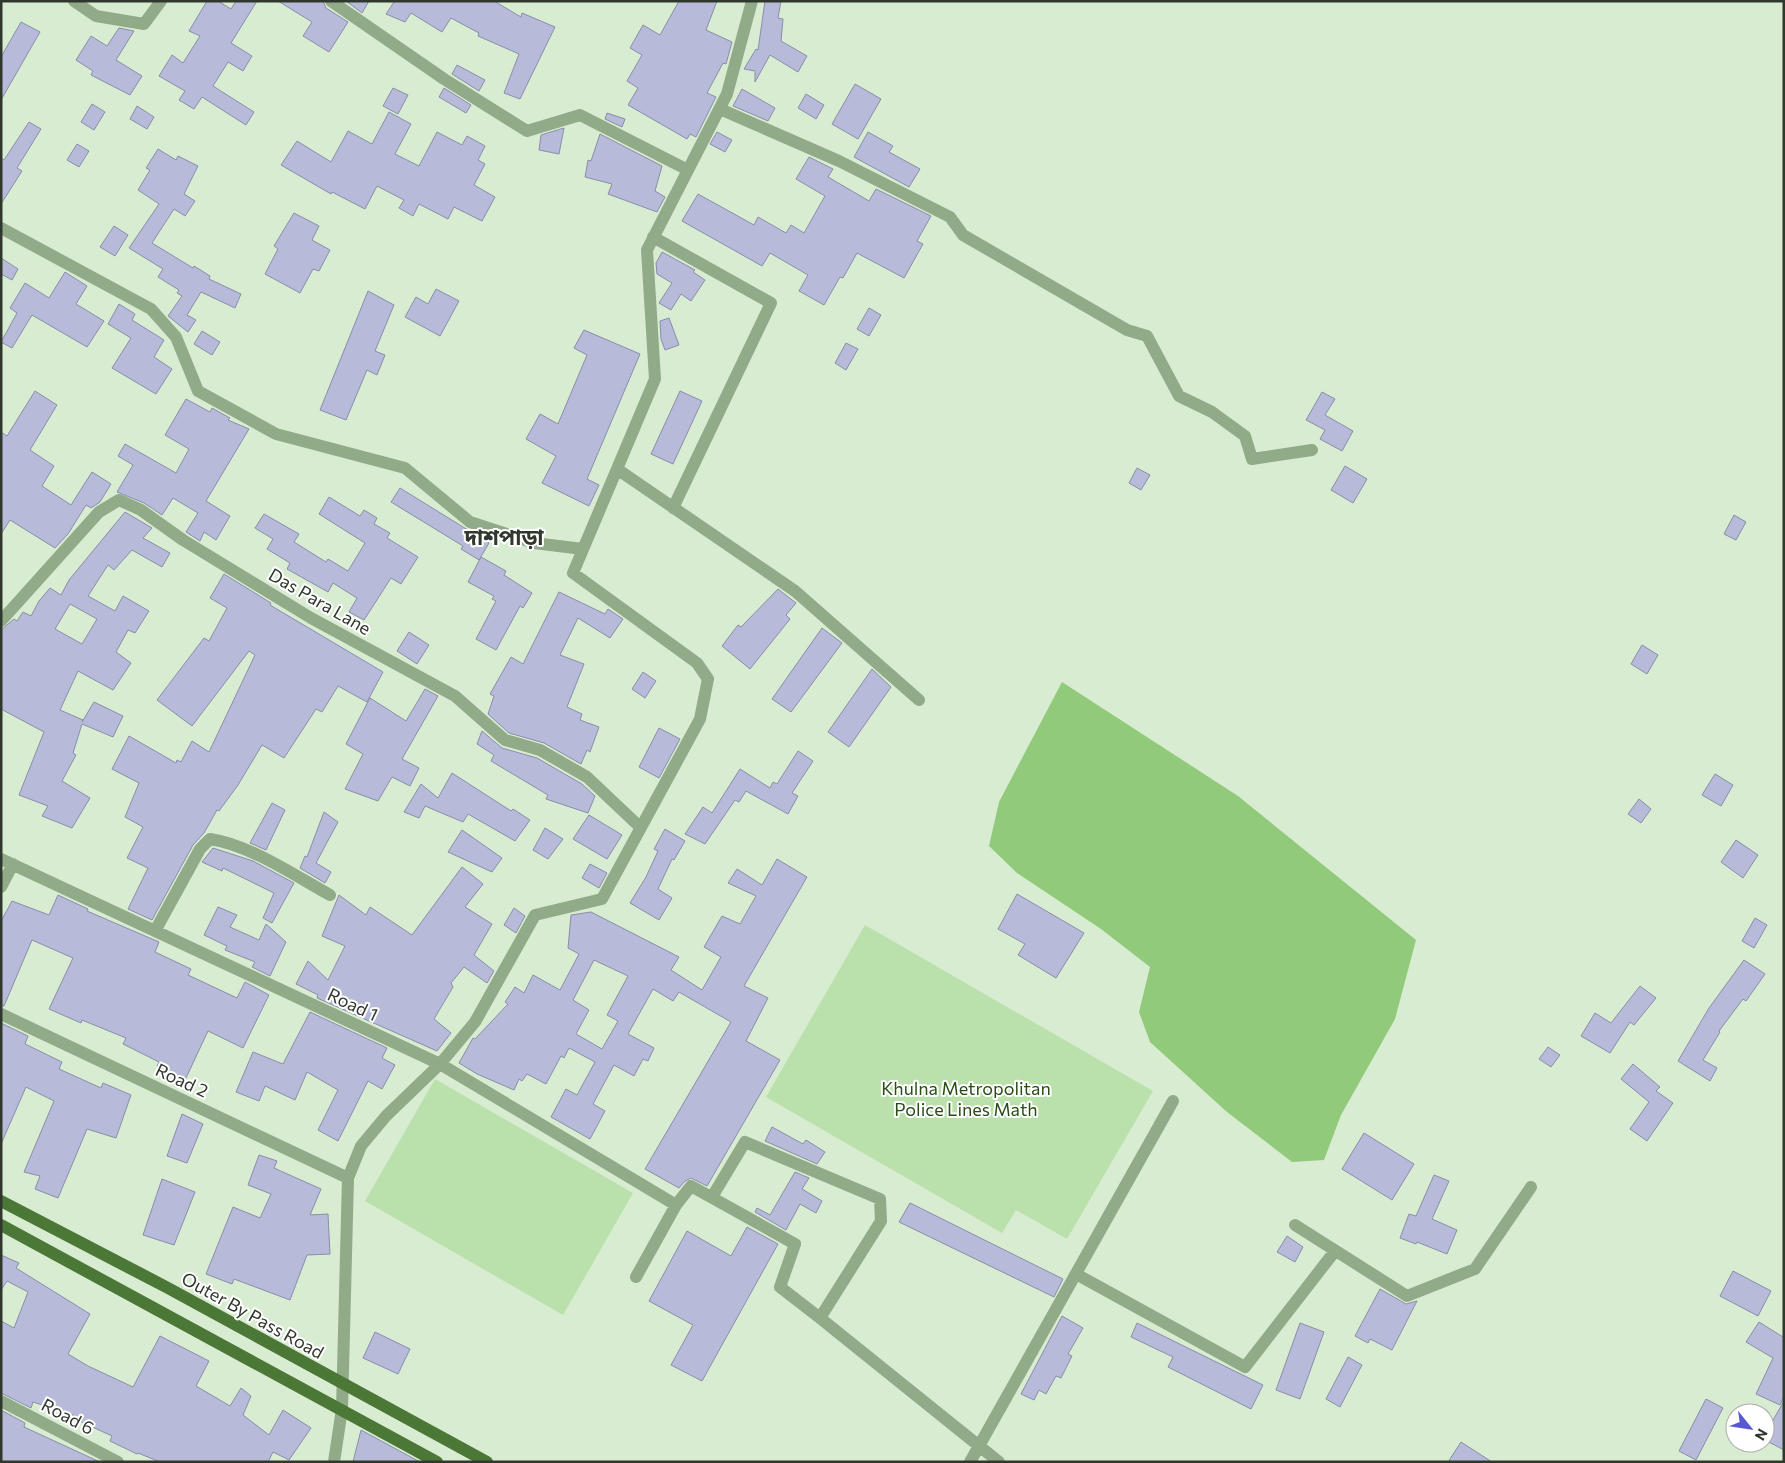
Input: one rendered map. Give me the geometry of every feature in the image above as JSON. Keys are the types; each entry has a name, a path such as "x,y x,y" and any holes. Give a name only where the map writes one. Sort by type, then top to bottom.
{"main road":[{"name":"Outer By Pass Road","path":"1,1201 168,1288 487,1462"},
{"path":"1,1226 437,1462"}],"street":[{"path":"74,1 96,16 144,24 160,1"},
{"path":"331,1 444,79 527,131 580,115 688,170"},
{"path":"334,1462 342,1409 348,1178 361,1146 386,1116 440,1064 475,1022 535,915 602,898 700,719 708,680 697,663 573,573 655,379 647,250 728,94 752,1"},
{"path":"720,109 839,161 950,217 964,235 1127,330 1147,336 1179,396 1212,412 1246,436 1252,459 1312,450"},
{"path":"1,228 151,309 176,336 198,391 276,434 405,468 470,522 534,543 583,549"},
{"path":"653,237 771,303 673,508"},
{"path":"617,469 795,591 919,700"},
{"name":"Das Para Lane","path":"1,621 99,512 119,500 141,510 183,540 311,618 455,696 506,740 540,750 587,777 641,828"},
{"path":"155,931 200,849 210,839 223,841 270,862 330,895"},
{"name":"Road 1","path":"1,859 440,1064 676,1205"},
{"path":"1,887 13,864"},
{"name":"Road 2","path":"1,1014 348,1178"},
{"path":"970,1462 1173,1101"},
{"path":"712,1197 745,1142 880,1200 881,1221 820,1318"},
{"path":"636,1277 676,1205 691,1186 795,1244 780,1287 1000,1462"},
{"path":"1295,1225 1407,1296 1475,1269 1531,1187"},
{"path":"1076,1274 1246,1368 1335,1251"},
{"name":"Road 6","path":"1,1401 118,1462"}],"green space":[{"name":"Khulna Metropolitan Police Lines Math","path":"865,925 1153,1091 1067,1239 1016,1210 1002,1233 766,1097"},
{"path":"435,1079 633,1193 563,1315 365,1201"}],"shaded area":[{"path":"1062,682 1238,796 1416,940 1395,1019 1341,1115 1324,1160 1292,1162 1227,1112 1150,1042 1139,1012 1150,967 1101,929 1017,873 989,846 999,802"}],"building":[{"path":"207,1 218,1 231,9 236,1 257,1 231,43 252,56 243,71 228,62 213,86 254,112 246,125 202,97 194,109 179,100 185,91 159,76 172,55 183,63 200,36 189,31"},
{"path":"278,1 323,1 326,8 348,22 329,52 303,36 312,22"},
{"path":"346,1 369,1 362,13"},
{"path":"392,1 494,1 521,17 522,13 555,27 520,99 504,93 519,54 478,36 479,33 451,18 442,32 411,13 405,22 386,14 394,2"},
{"path":"679,1 717,1 706,30 732,42 726,64 723,63 707,93 716,97 696,137 690,134 687,139 628,105 638,88 627,81 642,55 630,48 643,25 660,35"},
{"path":"765,1 781,1 778,18 783,19 781,41 807,56 798,72 770,55 755,82 755,71 744,69 756,49 758,50"},
{"path":"21,22 40,32 1,100 1,57"},
{"path":"119,28 134,31 116,60 142,76 130,95 91,75 93,71 76,60 91,36 107,46"},
{"path":"457,65 485,80 479,91 452,74"},
{"path":"855,84 881,99 858,139 832,124"},
{"path":"393,88 408,95 398,114 383,106"},
{"path":"444,88 471,105 466,113 439,97"},
{"path":"742,89 775,108 768,121 733,106"},
{"path":"806,94 824,105 816,119 798,108"},
{"path":"92,104 105,112 94,130 81,122"},
{"path":"137,106 154,117 147,129 130,119"},
{"path":"389,112 411,124 395,154 419,166 437,132 462,145 467,136 485,146 478,160 485,164 474,185 495,197 482,221 454,207 448,219 419,204 413,216 399,208 404,200 377,186 365,209 332,192 331,194 281,165 297,141 331,162 348,131 372,144"},
{"path":"607,113 625,119 622,127 605,119"},
{"path":"29,122 41,129 17,168 22,171 1,204 1,158 4,160"},
{"path":"564,128 559,154 539,150 541,135"},
{"path":"717,132 732,140 725,152 710,144"},
{"path":"868,132 893,146 889,152 920,169 909,187 854,157"},
{"path":"600,134 662,166 655,191 665,197 657,212 608,194 612,184 585,177 588,160 591,161"},
{"path":"77,144 89,151 79,167 67,160"},
{"path":"158,149 176,160 178,156 198,166 184,194 195,201 185,216 174,209 152,243 210,276 209,279 241,294 235,308 201,292 187,315 196,320 188,332 168,316 182,296 177,293 179,290 158,277 163,269 129,248 159,204 138,190 150,170 146,168"},
{"path":"809,157 833,169 828,177 869,201 876,189 931,216 917,241 923,244 904,278 857,253 843,278 840,277 824,305 799,291 808,275 770,253 762,266 682,221 698,194 754,225 758,217 786,233 791,225 804,233 825,196 796,179"},
{"path":"294,213 319,226 312,240 330,250 319,271 313,269 300,293 265,274 278,249 274,246"},
{"path":"114,226 128,235 115,256 100,247"},
{"path":"662,252 695,270 693,272 705,280 691,301 681,294 671,310 659,303 672,283 657,274 656,263"},
{"path":"1,258 18,269 12,280 1,274"},
{"path":"65,272 87,286 76,304 104,321 87,347 32,315 12,348 1,342 17,313 10,308 25,283 49,298"},
{"path":"436,289 459,301 440,336 405,317 416,297 428,304"},
{"path":"368,291 394,305 375,351 385,355 377,375 367,370 346,420 320,410"},
{"path":"119,304 135,314 132,320 164,340 154,357 172,369 156,394 112,368 131,338 108,324"},
{"path":"869,308 881,315 869,336 857,329"},
{"path":"669,318 679,345 665,350 661,339 660,321"},
{"path":"584,330 640,354 587,479 599,485 589,506 542,483 556,456 526,439 540,414 558,424 587,355 574,348"},
{"path":"202,331 220,342 212,355 194,344"},
{"path":"846,343 858,349 846,370 835,363"},
{"path":"35,391 57,405 30,450 54,466 42,486 71,505 92,472 111,484 100,502 91,508 86,505 68,534 55,548 10,520 1,534 1,432 7,436"},
{"path":"680,391 702,401 673,464 651,454"},
{"path":"1322,392 1335,399 1325,415 1353,431 1342,451 1320,439 1325,430 1306,420"},
{"path":"186,399 210,412 212,408 230,418 228,420 249,429 206,501 230,516 216,540 204,532 200,541 186,532 198,513 173,498 162,515 144,503 117,492 133,465 118,456 125,444 176,473 189,449 165,435"},
{"path":"1345,466 1367,479 1353,503 1331,490"},
{"path":"1137,468 1150,475 1141,490 1129,483"},
{"path":"400,488 489,543 479,560 461,549 463,546 391,502"},
{"path":"329,497 360,516 364,510 377,518 374,524 390,533 387,538 418,557 401,584 391,578 364,620 349,612 357,598 333,583 328,592 287,569 290,563 267,549 273,539 255,528 264,514 299,534 294,542 326,562 328,559 348,571 365,543 319,514"},
{"path":"125,512 152,528 143,538 170,553 162,567 132,550 114,570 108,565 88,596 115,611 123,596 149,611 135,633 128,630 116,652 131,663 113,690 78,671 60,710 83,720 82,722 94,702 123,716 113,737 82,724 73,753 76,755 62,781 90,798 72,828 42,816 48,806 19,795 44,732 1,709 1,630 14,619 17,621 23,612 31,616 39,601 50,588 61,595 69,580","holes":["70,604 97,619 82,644 55,629"]},
{"path":"1734,515 1746,522 1736,540 1724,534"},
{"path":"481,557 506,571 504,575 532,593 523,608 520,606 496,650 476,639 496,601 492,599 494,596 468,582"},
{"path":"224,574 271,603 270,605 383,672 367,702 338,686 322,712 316,709 284,758 262,745 238,785 219,811 217,810 204,833 193,845 152,920 128,909 148,868 127,858 143,827 125,817 139,783 112,769 129,736 176,763 177,760 181,762 192,741 209,752 255,655 249,651 192,726 157,700 204,638 209,641 227,608 210,598"},
{"path":"778,589 796,603 786,615 790,619 750,669 722,646 738,625 741,627"},
{"path":"559,592 605,614 608,609 623,619 610,638 578,618 560,655 584,664 567,707 582,714 580,720 599,727 590,752 587,750 581,764 544,743 509,733 488,714 494,696 490,694 511,657 523,664"},
{"path":"822,628 842,643 791,712 772,699"},
{"path":"409,632 429,645 417,664 397,651"},
{"path":"1642,645 1658,655 1647,674 1631,664"},
{"path":"872,669 891,687 849,747 828,732"},
{"path":"643,672 656,681 645,698 632,689"},
{"path":"425,689 438,696 402,759 419,768 410,786 392,777 378,801 345,789 363,754 346,744 370,698 406,721"},
{"path":"659,728 680,739 659,778 639,767"},
{"path":"482,731 502,748 537,758 582,784 595,796 588,813 546,799 548,795 491,761 494,755 477,744"},
{"path":"798,751 813,761 792,793 798,796 788,814 746,791 739,802 735,800 705,844 685,834 703,807 712,813 740,769 770,788 773,782 777,784"},
{"path":"452,773 511,811 513,809 530,820 515,841 468,814 463,822 425,806 419,818 404,812 421,784 438,798"},
{"path":"1715,774 1733,785 1721,806 1702,795"},
{"path":"1639,799 1651,809 1641,823 1628,814"},
{"path":"272,803 285,810 266,850 250,843"},
{"path":"324,812 338,822 316,863 331,872 325,883 300,868 305,856 307,857"},
{"path":"589,815 622,835 607,859 573,839"},
{"path":"545,828 563,839 548,859 533,850"},
{"path":"665,829 685,841 674,860 672,859 658,889 672,898 659,920 630,903 646,877 658,851 654,849"},
{"path":"462,830 502,858 492,872 448,852"},
{"path":"1736,840 1758,855 1743,878 1721,862"},
{"path":"213,848 253,861 294,883 272,923 263,918 274,893 223,868 222,871 202,862"},
{"path":"777,859 807,877 744,986 768,998 746,1041 780,1060 707,1186 691,1178 685,1181 679,1188 645,1169 731,1022 679,992 673,1001 653,989 628,1034 654,1048 648,1061 643,1059 634,1076 614,1065 593,1104 605,1111 590,1139 551,1117 566,1089 577,1095 595,1062 569,1048 564,1058 561,1056 546,1084 527,1074 522,1081 519,1079 514,1090 477,1074 459,1063 473,1038 475,1039 508,1004 505,1002 515,987 524,993 533,975 560,990 579,954 568,948 571,915 591,912 679,957 671,970 702,990 721,957 704,947 722,916 740,924 756,896 728,883 737,869 762,885","holes":["594,960 628,976 607,1015 618,1021 602,1049 576,1034 589,1010 573,1000"]},
{"path":"590,864 607,873 599,888 582,878"},
{"path":"462,867 483,884 465,907 492,924 474,955 494,971 487,983 464,967 451,983 453,987 434,1019 451,1033 437,1051 317,998 318,995 296,984 308,961 328,980 345,946 322,936 339,895 366,915 370,907 412,935"},
{"path":"1017,894 1084,933 1056,978 1018,955 1025,944 998,929"},
{"path":"58,895 88,909 87,911 159,942 155,952 191,969 188,975 237,998 245,982 269,995 243,1048 208,1031 185,1080 157,1066 159,1062 123,1044 126,1038 82,1020 81,1023 49,1009 73,958 32,940 4,1006 1,1006 1,921 12,901 49,915"},
{"path":"218,907 237,915 230,927 259,940 266,924 286,942 270,976 252,967 255,962 225,950 227,946 204,935"},
{"path":"514,908 525,916 516,933 504,925"},
{"path":"1755,918 1767,925 1754,948 1742,941"},
{"path":"1744,960 1765,974 1746,1001 1743,999 1719,1031 1703,1060 1717,1068 1710,1081 1678,1061 1709,1008"},
{"path":"1640,986 1656,998 1634,1025 1630,1022 1610,1053 1581,1036 1595,1013 1611,1023"},
{"path":"310,1012 387,1048 382,1058 395,1065 382,1089 368,1081 338,1141 318,1130 338,1090 307,1072 295,1100 265,1086 259,1101 236,1092 253,1052 283,1064"},
{"path":"1,1023 28,1036 25,1044 62,1062 59,1069 101,1088 103,1083 131,1095 116,1138 87,1129 58,1198 35,1189 40,1176 24,1172 54,1101 26,1087 1,1144"},
{"path":"1548,1047 1560,1055 1551,1067 1539,1059"},
{"path":"1633,1064 1660,1087 1656,1091 1673,1103 1647,1141 1630,1129 1649,1102 1621,1079"},
{"path":"182,1114 203,1124 187,1163 167,1156"},
{"path":"772,1127 803,1144 806,1140 825,1152 817,1164 765,1141"},
{"path":"1364,1133 1414,1164 1392,1200 1342,1169"},
{"path":"259,1155 277,1161 274,1168 321,1189 310,1215 328,1214 330,1254 307,1255 290,1300 234,1279 232,1284 206,1274 233,1207 260,1218 271,1194 248,1185"},
{"path":"795,1172 809,1178 802,1189 822,1201 816,1213 800,1204 786,1230 755,1212 757,1208 770,1215"},
{"path":"1434,1175 1449,1181 1432,1219 1457,1230 1447,1254 1417,1242 1416,1244 1400,1238 1409,1214 1416,1216"},
{"path":"162,1179 195,1192 174,1245 143,1235"},
{"path":"910,1203 1063,1279 1054,1297 899,1222"},
{"path":"747,1227 778,1244 702,1381 671,1365 693,1325 649,1301 687,1231 731,1256"},
{"path":"1287,1236 1303,1247 1295,1262 1277,1252"},
{"path":"1,1255 19,1263 16,1268 90,1314 68,1354 88,1366 133,1387 160,1336 209,1361 196,1386 230,1406 241,1388 251,1396 243,1415 269,1435 283,1410 311,1428 289,1460 273,1452 268,1462 160,1462 137,1454 110,1441 112,1436 75,1419 76,1416 33,1402 31,1408 1,1393 1,1321 14,1328 28,1292 7,1281 1,1290"},
{"path":"1733,1271 1771,1291 1758,1316 1720,1296"},
{"path":"1380,1289 1406,1304 1417,1301 1392,1350 1370,1339 1368,1343 1355,1336"},
{"path":"1062,1316 1083,1328 1068,1354 1072,1356 1061,1378 1056,1376 1046,1394 1039,1390 1034,1400 1021,1394"},
{"path":"1759,1322 1783,1337 1784,1335 1784,1396 1780,1405 1756,1394 1773,1358 1746,1342"},
{"path":"1137,1323 1263,1385 1251,1409 1168,1367 1173,1357 1131,1337"},
{"path":"1300,1323 1324,1332 1300,1399 1276,1390"},
{"path":"375,1332 410,1349 398,1374 363,1358"},
{"path":"1348,1357 1362,1365 1340,1407 1326,1399"},
{"path":"1706,1399 1723,1408 1696,1460 1679,1451"},
{"path":"1784,1401 1784,1450 1775,1445 1775,1417"},
{"path":"1,1410 25,1423 24,1427 100,1462 1,1462"},
{"path":"361,1430 420,1462 353,1462"},
{"path":"1461,1442 1492,1462 1448,1462"}],"district":[{"name":"দাশপাড়া","path":"504,536"}]}
